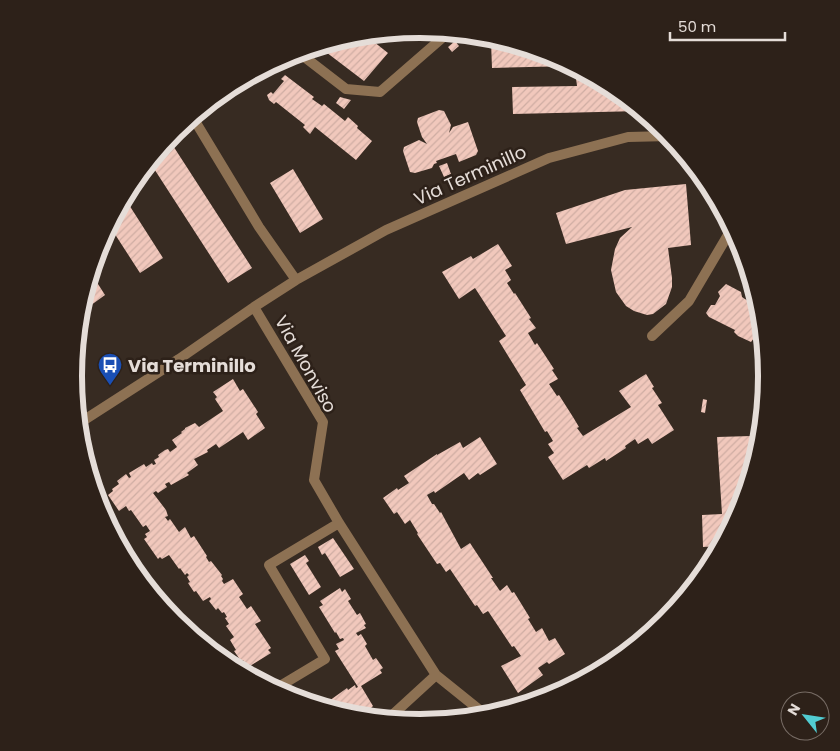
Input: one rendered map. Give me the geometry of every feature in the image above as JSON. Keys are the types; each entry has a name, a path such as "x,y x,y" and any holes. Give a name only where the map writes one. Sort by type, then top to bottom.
{"street":[{"path":"305,57 346,89 380,92 442,38"},
{"path":"196,122 259,227 296,280"},
{"name":"Via Terminillo","path":"85,420 174,362 254,306 296,280 386,230 549,158 628,137 659,136"},
{"path":"652,336 690,301 727,236"},
{"name":"Via Monviso","path":"254,306 323,422 314,480 339,523 436,675 478,709"},
{"path":"284,685 325,659 270,564 339,523"},
{"path":"395,713 436,675"}],"building":[{"path":"372,41 388,53 364,81 325,51"},
{"path":"455,41 459,46 452,52 448,47"},
{"path":"491,45 529,55 557,66 492,68"},
{"path":"285,75 314,97 312,99 322,106 324,104 345,121 348,117 372,141 356,160 315,127 310,134 303,127 305,125 276,102 274,104 269,100 267,95 271,92 273,94 284,81 281,79"},
{"path":"576,78 580,78 608,94 631,111 513,114 512,87 577,86"},
{"path":"340,97 351,100 344,109 336,103"},
{"path":"439,110 444,111 451,125 449,133 453,127 468,122 478,151 476,155 459,162 456,154 436,161 437,163 432,168 415,173 410,172 403,151 404,147 419,140 427,144 422,137 417,122 418,118"},
{"path":"173,145 252,268 228,283 154,168"},
{"path":"447,163 451,174 444,177 439,166"},
{"path":"293,169 323,219 300,233 270,183"},
{"path":"686,184 691,245 668,248 672,287 666,304 653,314 647,315 634,311 626,306 616,292 611,270 615,249 620,238 632,227 566,244 556,213 625,190"},
{"path":"128,204 163,258 140,273 114,233"},
{"path":"498,244 512,266 505,270 511,280 507,283 536,328 528,333 554,369 552,370 558,379 549,384 557,396 559,395 583,436 631,407 619,391 646,374 654,387 652,388 662,403 658,405 674,430 652,444 648,438 638,444 635,439 625,446 626,448 606,461 605,458 589,468 587,465 563,480 548,457 554,453 548,444 553,441 547,431 545,432 520,390 526,385 499,341 506,336 475,288 459,299 442,272 471,256 473,259"},
{"path":"96,281 105,295 89,307"},
{"path":"726,284 741,292 742,297 750,302 755,336 751,342 738,336 734,332 735,330 709,317 706,313 711,305 715,305 720,296 718,292"},
{"path":"233,379 240,391 243,389 258,412 256,414 265,428 248,440 243,432 219,448 216,444 207,450 208,452 194,459 198,465 187,473 189,475 171,485 169,482 165,484 167,487 158,493 156,491 153,493 166,510 168,516 165,517 168,521 170,519 179,532 185,527 191,538 194,536 209,562 211,561 222,575 224,584 233,579 243,594 239,597 247,609 251,606 261,621 255,624 271,648 268,650 271,653 250,666 249,664 246,665 243,660 241,661 234,651 236,650 230,640 234,637 226,626 229,624 224,612 222,613 218,608 216,610 209,601 210,597 203,601 196,591 194,592 188,583 190,582 187,577 189,575 187,573 185,575 179,569 169,555 158,559 144,539 147,537 145,534 150,531 146,525 143,527 126,506 119,511 108,495 119,484 117,481 126,474 129,478 131,477 129,473 144,464 146,467 152,463 153,465 156,464 154,460 159,457 158,455 168,449 170,452 177,447 172,440 182,433 185,428 195,423 199,427 223,411 213,392"},
{"path":"703,399 707,400 705,413 701,412"},
{"path":"751,436 752,442 740,484 723,525 712,546 703,547 702,515 722,514 717,437"},
{"path":"480,437 497,464 480,475 478,473 469,480 464,473 435,493 434,491 427,495 432,504 441,512 461,549 470,543 500,591 507,585 512,593 514,592 536,632 542,628 549,641 555,638 565,654 549,664 547,662 538,668 543,675 518,693 501,666 521,656 514,646 512,647 488,611 483,614 477,605 475,606 450,569 446,572 440,563 437,564 410,520 405,524 397,512 394,514 383,498 397,488 398,490 409,483 404,476 437,454 460,442 463,448"},
{"path":"333,538 354,569 340,577 325,553 322,555 318,547"},
{"path":"305,555 309,561 306,563 321,587 309,595 290,564"},
{"path":"340,588 342,592 345,589 351,599 348,601 357,615 360,613 366,624 364,625 366,628 356,633 358,636 361,634 373,660 376,658 383,668 380,670 382,673 361,686 373,706 372,710 329,701 347,688 348,690 355,685 356,688 358,687 335,651 339,649 336,644 344,640 343,638 340,639 335,633 319,607 323,605 320,601"}],"place":[{"name":"Via Terminillo","path":"110,386"}]}
